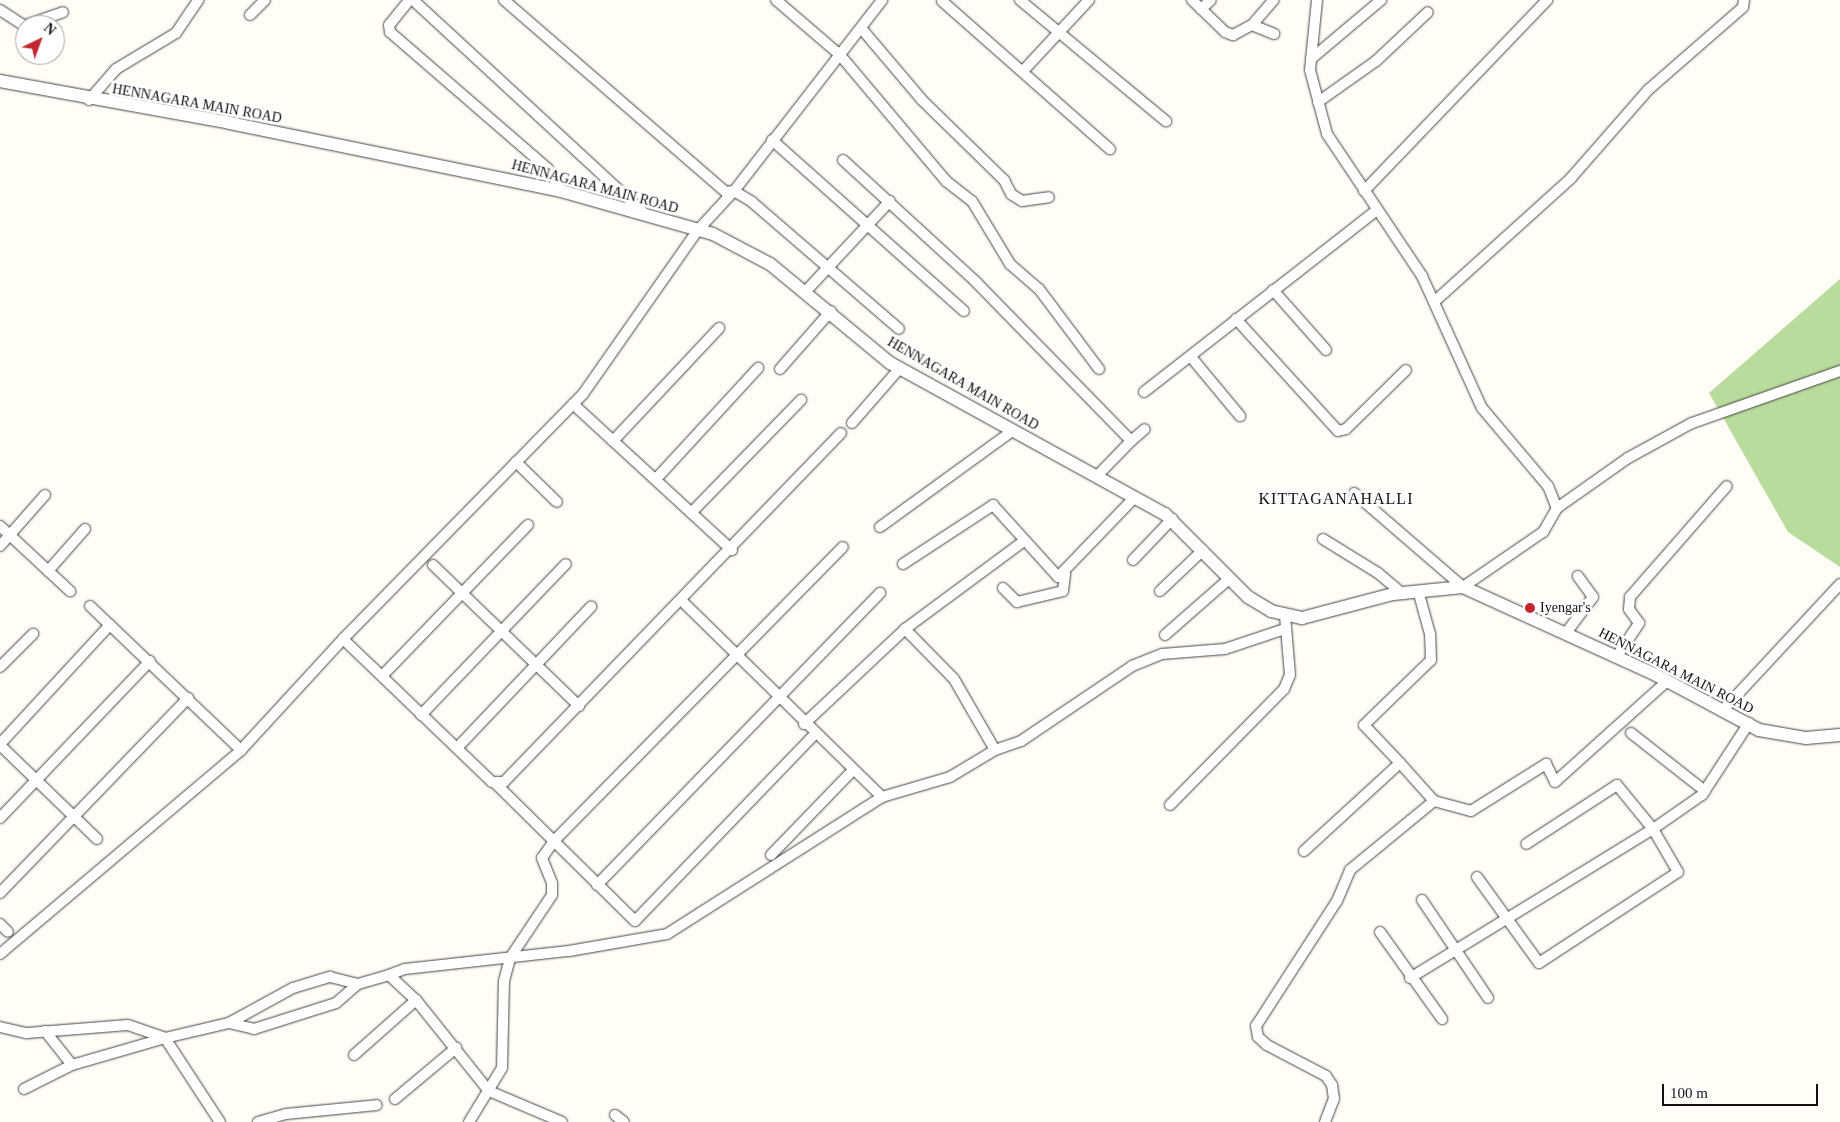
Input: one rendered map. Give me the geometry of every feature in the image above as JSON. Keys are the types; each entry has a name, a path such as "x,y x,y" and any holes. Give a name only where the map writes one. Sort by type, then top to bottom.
{"street":[{"path":"89,100 116,69 176,33 198,0"},
{"path":"250,15 265,0"},
{"path":"504,0 726,192 734,191 752,202 829,265 899,329"},
{"path":"776,0 840,55 946,181 972,201 1006,258 1039,289 1100,369"},
{"path":"0,954 241,750 343,639 573,404 698,230 734,191 882,0"},
{"path":"1020,0 1057,34 1166,121"},
{"path":"1023,71 1089,0"},
{"path":"1192,0 1224,32 1242,33 1252,25 1274,0"},
{"path":"1201,9 1211,0"},
{"path":"1317,0 1311,60 1318,102 1327,134 1422,276 1482,408 1548,486 1557,508"},
{"path":"1311,60 1381,0"},
{"path":"1364,191 1547,0"},
{"path":"1434,302 1571,178 1648,90 1743,6 1744,0"},
{"path":"561,191 548,169 390,32 389,25 410,1 646,215"},
{"path":"942,1 1110,149"},
{"path":"0,10 15,19"},
{"path":"54,15 63,12"},
{"path":"1318,102 1376,61 1428,12"},
{"path":"1252,25 1274,34"},
{"path":"861,28 922,100 1004,180 1010,194 1022,201 1048,197"},
{"name":"HENNAGARA MAIN ROAD","path":"0,82 89,100 230,123 561,191 698,230 770,264 831,311 862,341 900,368 959,398 1172,520 1248,597 1285,616 1302,618 1403,594 1419,594 1462,587 1617,656 1759,730 1806,738 1840,735"},
{"path":"772,140 964,311"},
{"path":"843,160 890,200 1131,441"},
{"path":"806,291 890,200"},
{"path":"1144,392 1377,210"},
{"path":"1273,290 1326,350"},
{"path":"780,368 831,311"},
{"path":"1236,319 1338,431 1346,429 1406,370"},
{"path":"613,441 719,328"},
{"path":"1191,356 1240,416"},
{"path":"656,479 758,368"},
{"path":"852,423 900,368"},
{"path":"1354,493 1462,587 1543,532 1557,508 1628,458 1692,423 1840,371"},
{"path":"692,513 801,400"},
{"path":"573,404 732,550"},
{"path":"1097,476 1145,429"},
{"path":"880,527 1012,430"},
{"path":"496,784 504,782 683,602 841,433"},
{"path":"516,462 557,502"},
{"path":"1617,656 1639,623 1629,609 1630,596 1728,486"},
{"path":"0,546 45,495"},
{"path":"903,564 988,506 996,507 1024,541 1058,577 1065,574 1134,498"},
{"path":"1133,560 1172,520"},
{"path":"382,676 528,525"},
{"path":"0,526 70,591"},
{"path":"48,571 85,528"},
{"path":"1323,539 1378,573 1403,594"},
{"path":"804,724 905,629 1024,541"},
{"path":"469,1122 502,1068 504,981 510,958 552,896 552,883 542,858 554,841 844,547"},
{"path":"1160,591 1203,550"},
{"path":"421,715 566,564"},
{"path":"433,565 579,706"},
{"path":"1003,588 1017,602 1063,591 1065,574"},
{"path":"1566,633 1593,597 1578,576"},
{"path":"1165,635 1230,578"},
{"path":"1723,710 1840,584"},
{"path":"597,885 880,593"},
{"path":"1419,594 1430,634 1430,660 1364,725 1434,801 1471,811 1546,764 1555,782 1667,681"},
{"path":"683,602 804,724 882,797"},
{"path":"90,606 150,661 241,750"},
{"path":"457,748 591,607"},
{"path":"1170,805 1284,689 1290,675 1285,616"},
{"path":"97,839 73,818 0,745 110,625"},
{"path":"905,629 954,679 994,750"},
{"path":"230,1023 254,1029 336,1003 358,984 405,969 510,958 667,934 882,797 950,777 994,750 1021,740 1132,666 1162,654 1225,649 1285,629"},
{"path":"0,667 33,634"},
{"path":"343,639 421,715 496,784 597,885 636,921 815,734"},
{"path":"0,818 150,661"},
{"path":"0,893 188,698"},
{"path":"1410,978 1456,948 1653,829 1705,791 1749,724"},
{"path":"1631,733 1705,791"},
{"path":"1304,851 1400,762"},
{"path":"771,855 853,770"},
{"path":"1478,877 1539,963 1550,959 1678,872 1653,829 1617,785 1526,844"},
{"path":"1325,1122 1334,1099 1332,1085 1326,1076 1267,1045 1258,1037 1256,1026 1337,901 1350,870 1434,801"},
{"path":"1422,900 1488,998"},
{"path":"0,924 8,932"},
{"path":"1380,932 1410,978 1442,1020"},
{"path":"389,975 416,1000 489,1091 562,1122"},
{"path":"24,1089 72,1064 165,1038 230,1023 293,988 338,976 358,984"},
{"path":"354,1055 416,1000"},
{"path":"0,1027 27,1032 128,1025 165,1038 220,1122"},
{"path":"45,1030 72,1064"},
{"path":"395,1099 456,1048"},
{"path":"258,1122 286,1114 377,1105"},
{"path":"615,1115 624,1122"}],"green space":[{"path":"1840,279 1840,567 1788,532 1709,393"}],"place":[{"name":"Iyengar's","path":"1530,608"}],"district":[{"name":"KITTAGANAHALLI","path":"1336,499"}]}
